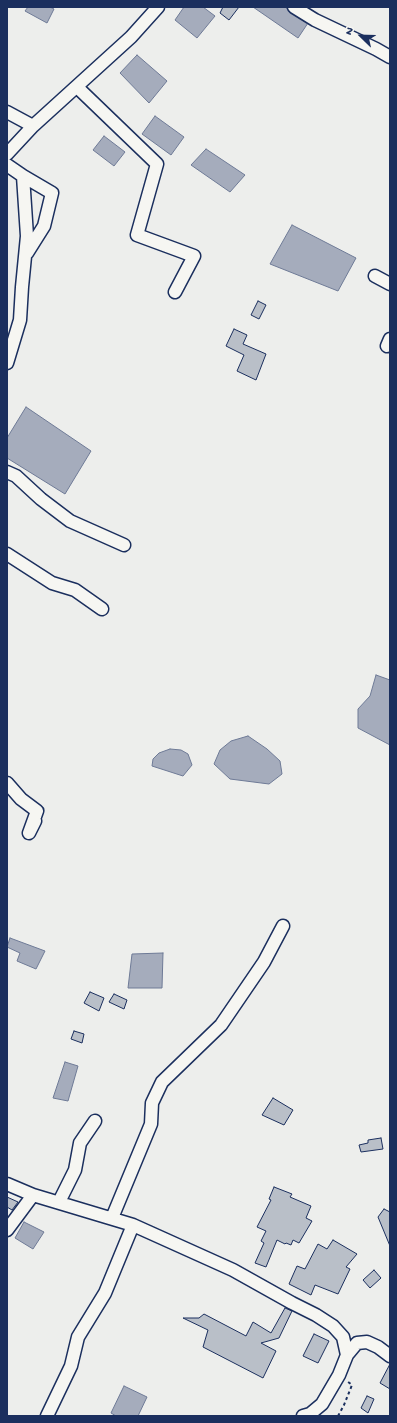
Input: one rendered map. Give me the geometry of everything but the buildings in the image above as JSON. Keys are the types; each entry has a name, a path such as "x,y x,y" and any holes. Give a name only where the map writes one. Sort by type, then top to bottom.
{"street":[{"path":"7,154 32,126 131,37 158,7"},
{"path":"294,7 315,20 390,57"},
{"path":"77,87 157,164 137,235 194,256 175,292"},
{"path":"7,112 32,126"},
{"path":"7,165 52,193 44,226 25,255"},
{"path":"7,363 20,320 27,236 23,176"},
{"path":"375,276 390,284"},
{"path":"7,472 16,476 41,499 70,520 124,544"},
{"path":"7,554 52,583 75,590 102,609"},
{"path":"7,783 21,798 37,811 29,833 36,821"},
{"path":"112,1218 151,1124 152,1103 162,1082 221,1025 264,962 283,926"},
{"path":"59,1202 75,1170 80,1144 96,1121"},
{"path":"7,1184 33,1195 133,1225 233,1270 316,1315 333,1326 343,1337 348,1355"},
{"path":"7,1230 33,1195"},
{"path":"47,1416 71,1366 78,1337 105,1293 133,1225"},
{"path":"303,1416 310,1414 322,1404 348,1355 357,1343 367,1342 378,1347 390,1356"}],"path":[{"path":"338,1375 352,1385 338,1416"}],"water":[{"path":"28,7 50,7 54,9 47,23 25,11"},
{"path":"184,7 203,7 215,16 197,38 175,20"},
{"path":"253,7 285,7 308,23 298,38"},
{"path":"137,55 167,81 149,103 120,73"},
{"path":"155,116 184,137 171,155 142,134"},
{"path":"104,136 125,152 114,166 93,150"},
{"path":"206,149 245,175 230,192 191,165"},
{"path":"292,225 356,258 338,291 270,264"},
{"path":"26,407 91,451 65,494 7,458 7,438"},
{"path":"376,675 390,680 390,745 358,728 358,709 370,696"},
{"path":"248,736 267,749 280,761 282,774 269,784 230,779 214,764 220,750 231,741"},
{"path":"170,749 181,750 188,754 192,765 183,776 152,766 153,759 159,753"},
{"path":"10,938 45,951 36,969 17,961 20,953 7,947"},
{"path":"163,953 162,988 128,988 132,954"},
{"path":"65,1062 78,1066 68,1101 53,1098"},
{"path":"24,1222 44,1232 33,1249 15,1238"},
{"path":"124,1386 147,1397 138,1416 116,1416 111,1413"}]}
